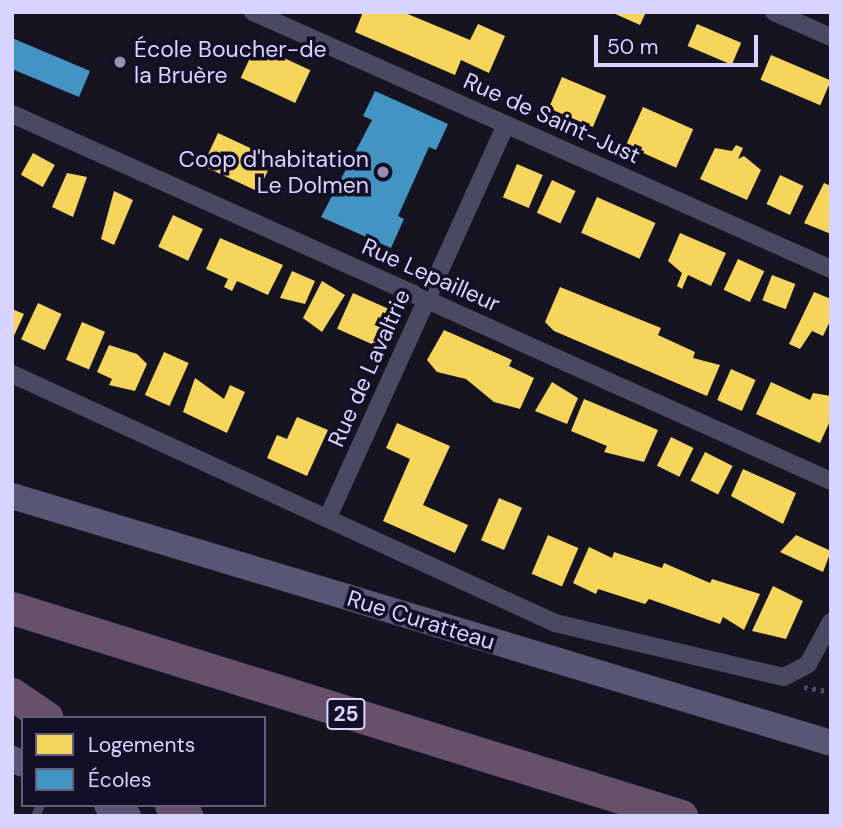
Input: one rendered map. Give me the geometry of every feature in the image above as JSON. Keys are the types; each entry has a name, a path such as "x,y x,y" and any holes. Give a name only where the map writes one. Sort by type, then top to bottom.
{"highway":[{"name":"25","path":"12,606 52,622 681,816"},
{"name":"25","path":"12,631 145,677 621,816"},
{"path":"12,694 44,716"}],"main road":[{"name":"Rue Curatteau","path":"12,496 831,743"},
{"path":"111,807 128,816"}],"street":[{"name":"Rue de Saint-Just","path":"253,12 831,269"},
{"path":"774,12 831,37"},
{"name":"Rue Lepailleur","path":"12,114 831,481"},
{"name":"Rue de Lavaltrie","path":"328,517 506,125"},
{"name":"Rue Curatteau","path":"12,374 555,623 755,675 799,681"},
{"path":"799,681 831,622"}],"path":[{"path":"799,681 831,692"}],"building: Logements":[{"path":"363,12 403,12 470,40 478,24 505,36 489,73 461,60 455,75 355,32"},
{"path":"611,12 646,12 640,25"},
{"path":"697,24 741,43 732,65 688,46"},
{"path":"256,45 310,70 295,103 241,78"},
{"path":"771,55 831,80 820,105 760,80"},
{"path":"562,77 606,96 593,127 549,108"},
{"path":"643,107 693,129 676,168 626,145"},
{"path":"218,133 273,159 258,191 203,166"},
{"path":"736,145 743,148 738,159 744,156 761,170 747,200 700,179 715,148 732,151"},
{"path":"33,153 55,165 43,187 21,175"},
{"path":"517,164 543,175 529,208 503,197"},
{"path":"67,173 87,177 73,217 52,207"},
{"path":"780,175 804,186 790,215 766,204"},
{"path":"552,180 576,191 560,224 537,213"},
{"path":"824,183 831,186 831,234 804,223"},
{"path":"114,191 133,200 114,245 101,239"},
{"path":"597,197 655,223 640,259 581,233"},
{"path":"173,215 203,229 188,261 158,247"},
{"path":"680,233 726,253 711,286 688,275 682,289 677,286 682,273 668,261"},
{"path":"220,238 283,265 268,295 237,281 232,291 224,287 228,279 206,269"},
{"path":"738,259 764,271 750,302 724,290"},
{"path":"292,271 315,281 305,304 280,298"},
{"path":"772,275 795,284 786,309 762,300"},
{"path":"322,281 345,295 322,332 303,318"},
{"path":"560,287 661,328 658,335 695,352 693,358 720,365 707,396 554,331 545,322"},
{"path":"814,292 831,299 831,319 823,336 812,331 800,349 789,344"},
{"path":"353,293 393,311 377,347 337,329"},
{"path":"38,303 62,314 45,350 21,339"},
{"path":"12,309 24,314 12,340"},
{"path":"82,322 105,332 89,370 66,360"},
{"path":"444,330 512,360 509,366 534,378 520,409 494,402 466,379 437,372 427,360"},
{"path":"109,345 137,354 147,364 135,391 109,385 112,379 97,372"},
{"path":"164,352 189,363 170,406 145,395"},
{"path":"731,369 756,380 742,411 717,400"},
{"path":"195,378 224,399 230,385 245,392 227,433 183,412"},
{"path":"552,382 578,398 567,424 535,411"},
{"path":"771,382 810,400 813,393 831,396 831,419 820,443 756,414"},
{"path":"584,399 658,430 644,462 604,452 607,446 571,431"},
{"path":"297,417 328,430 307,476 267,458 277,435 287,439"},
{"path":"397,423 450,446 423,505 468,525 455,553 383,521 410,459 386,448"},
{"path":"671,437 693,448 679,477 657,466"},
{"path":"705,452 733,466 718,495 690,481"},
{"path":"743,469 796,493 783,524 731,496"},
{"path":"499,498 522,508 504,550 481,540"},
{"path":"548,535 578,548 562,587 532,574"},
{"path":"796,535 831,551 823,572 780,552"},
{"path":"589,547 612,558 614,552 662,568 664,563 710,583 712,579 760,594 744,630 723,617 720,624 649,599 645,604 598,589 596,594 573,583"},
{"path":"773,586 803,601 786,639 752,631"}],"building: Écoles":[{"path":"12,38 90,71 79,97 12,69"},
{"name":"Coop d'habitation Le Dolmen","path":"375,91 448,124 436,150 429,147 398,216 404,219 391,248 321,217 372,120 363,116"}],"place":[{"name":"École Boucher-de la Bruère","path":"120,62"},
{"name":"Coop d'habitation Le Dolmen","path":"383,172"}]}
